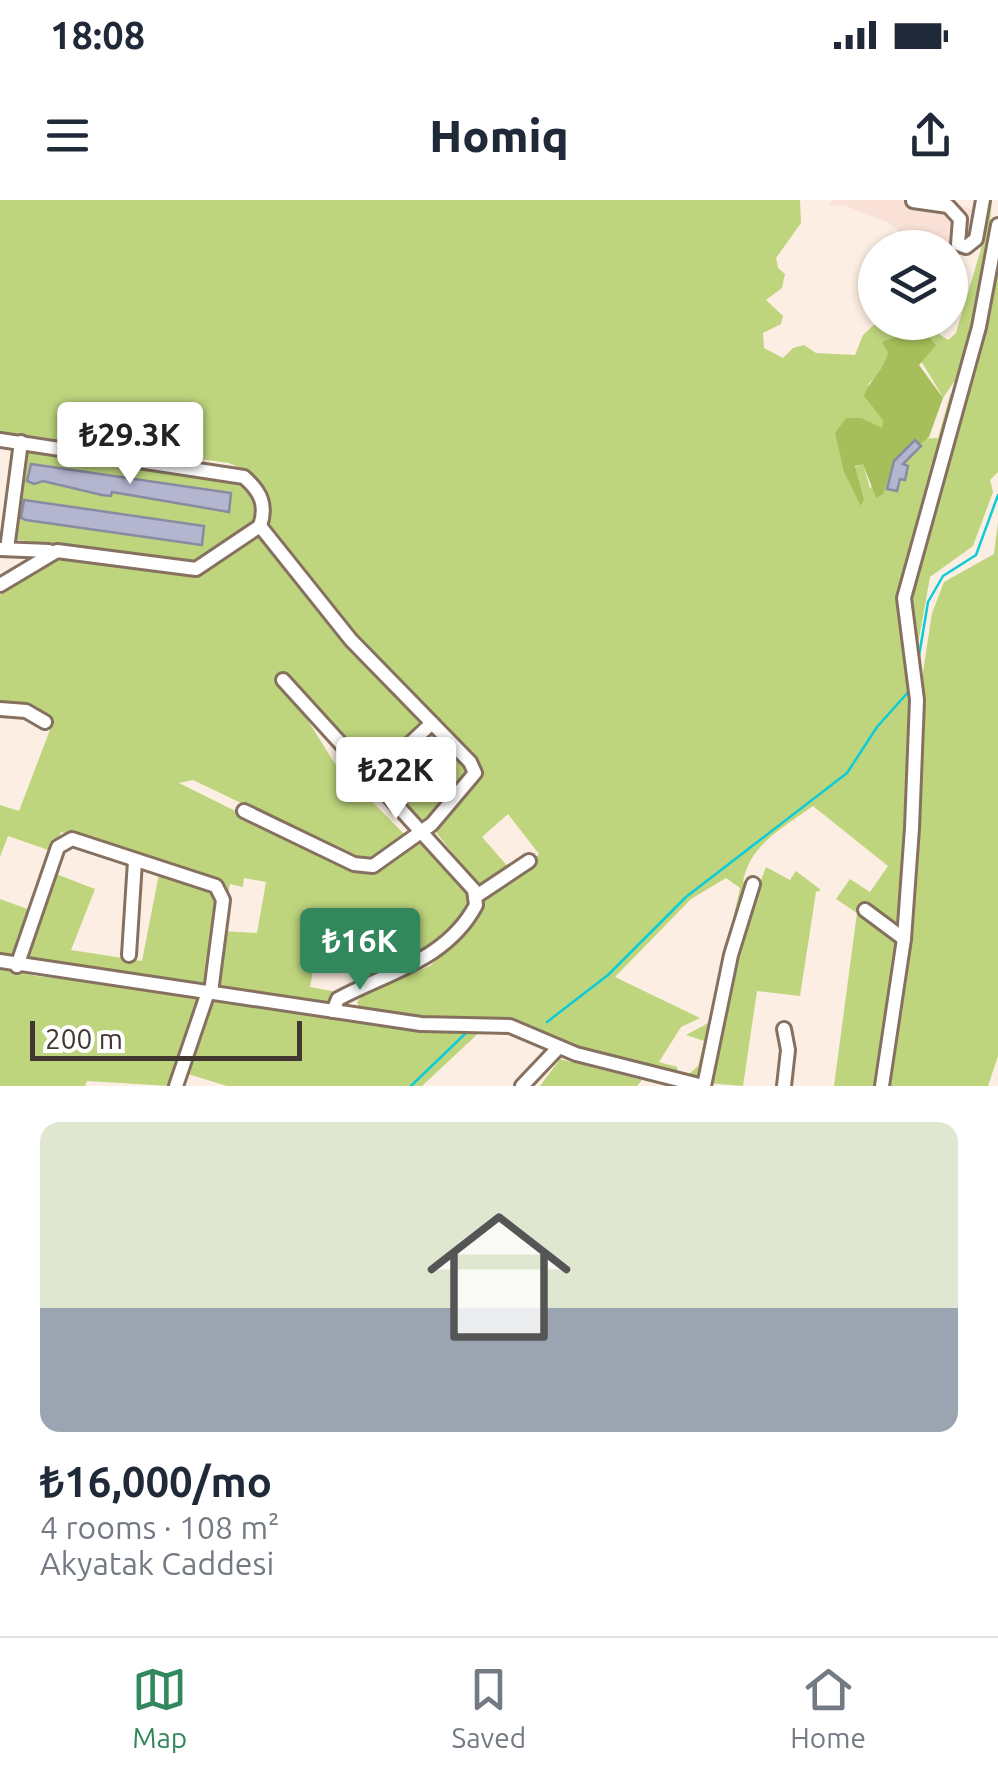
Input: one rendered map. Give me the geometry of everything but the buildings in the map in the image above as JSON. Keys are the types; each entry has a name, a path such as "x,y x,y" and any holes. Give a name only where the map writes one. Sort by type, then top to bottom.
{"street":[{"path":"913,201 948,206 960,219 958,244 966,247 980,230 983,200"},
{"path":"882,1086 904,939 918,700 904,598 979,327 998,225"},
{"path":"0,440 21,442 244,477 261,497 265,511 260,526 196,570 4,549 21,442"},
{"path":"244,811 366,867 381,862 432,824 474,773 470,762 352,640 260,526"},
{"path":"0,584 57,552"},
{"path":"283,680 457,868 475,897"},
{"path":"0,709 26,711 46,722"},
{"path":"372,779 432,722"},
{"path":"17,966 58,846 66,838 216,886 222,893 209,992 176,1086"},
{"path":"129,955 135,861"},
{"path":"333,1010 338,999 420,963 470,916 475,897 528,861"},
{"path":"0,961 421,1024 510,1026 559,1047 703,1086 731,955 753,884"},
{"path":"864,910 904,939"},
{"path":"784,1029 788,1050 784,1086"},
{"path":"522,1086 559,1047"}],"shaded area":[{"path":"833,200 943,200 988,216 981,249 968,253 968,230 897,230 844,205 829,206"}],"green space":[{"path":"0,200 800,200 801,223 776,258 778,268 785,274 782,288 766,300 783,316 781,324 763,333 764,348 783,358 793,348 804,345 816,353 855,355 861,340 899,340 868,384 884,420 882,429 862,418 835,433 864,499 855,467 863,463 870,488 908,448 938,438 950,395 961,381 899,603 913,690 900,942 878,1086 834,1086 857,913 836,899 850,879 870,892 888,866 813,806 769,838 747,869 743,882 748,886 701,1081 690,1078 690,1073 698,1066 704,1041 686,1035 710,1022 740,888 726,878 691,899 615,977 700,1018 681,1027 659,1062 677,1067 678,1073 595,1054 506,1020 390,1015 359,1007 357,1002 363,994 430,966 477,921 484,901 511,883 539,854 508,814 482,837 510,869 481,888 434,830 474,786 481,767 324,600 267,526 267,494 256,479 229,463 0,432"},
{"path":"986,200 992,200 986,276 962,370 943,398 906,340 968,340 968,293 981,249"},
{"path":"998,259 998,472 990,480 993,492 973,546 930,577 915,661 905,614"},
{"path":"931,340 936,345 919,365 943,398 929,437 919,445 914,441 895,460 883,494 876,498 863,464 855,466 864,499 861,506 844,472 835,433 846,418 862,418 882,428 883,420 864,396 888,353 882,342"},
{"path":"25,452 245,483 259,510 255,521 190,564 12,539"},
{"path":"998,522 998,1056 988,1086 885,1086 921,685 932,613 944,582 994,554"},
{"path":"258,534 323,614 421,718 422,724 373,771 282,671 277,674 280,688 307,719 335,764 405,835 372,861 357,859 193,780 179,783 360,873 385,866 420,837 460,876 472,900 449,932 422,954 354,983 353,945 319,938 310,987 337,992 330,1003 216,986 222,931 257,933 266,882 244,878 243,887 230,884 228,893 217,883 61,832 54,852 8,836 0,857 0,805 19,811 53,722 21,706 0,707 0,595 54,559 197,577"},
{"path":"433,728 471,777 421,824 381,778"},
{"path":"766,867 790,880 796,871 821,890 816,892 800,996 757,991 743,1086 708,1083 744,924"},
{"path":"56,874 95,889 71,950 142,961 159,874 214,888 220,900 207,983 24,960"},
{"path":"0,899 33,911 12,959 0,955"},
{"path":"0,968 36,976 204,995 171,1086 87,1081 85,1086 0,1086"},
{"path":"209,998 483,1029 422,1086 227,1086 185,1073"},
{"path":"560,1059 642,1080 637,1086 540,1086"}],"waterway":[{"path":"918,662 928,602 943,576 976,555 998,495"},
{"path":"547,1022 608,975 686,897 847,773 877,727 910,690"},
{"path":"411,1086 467,1032"}]}
